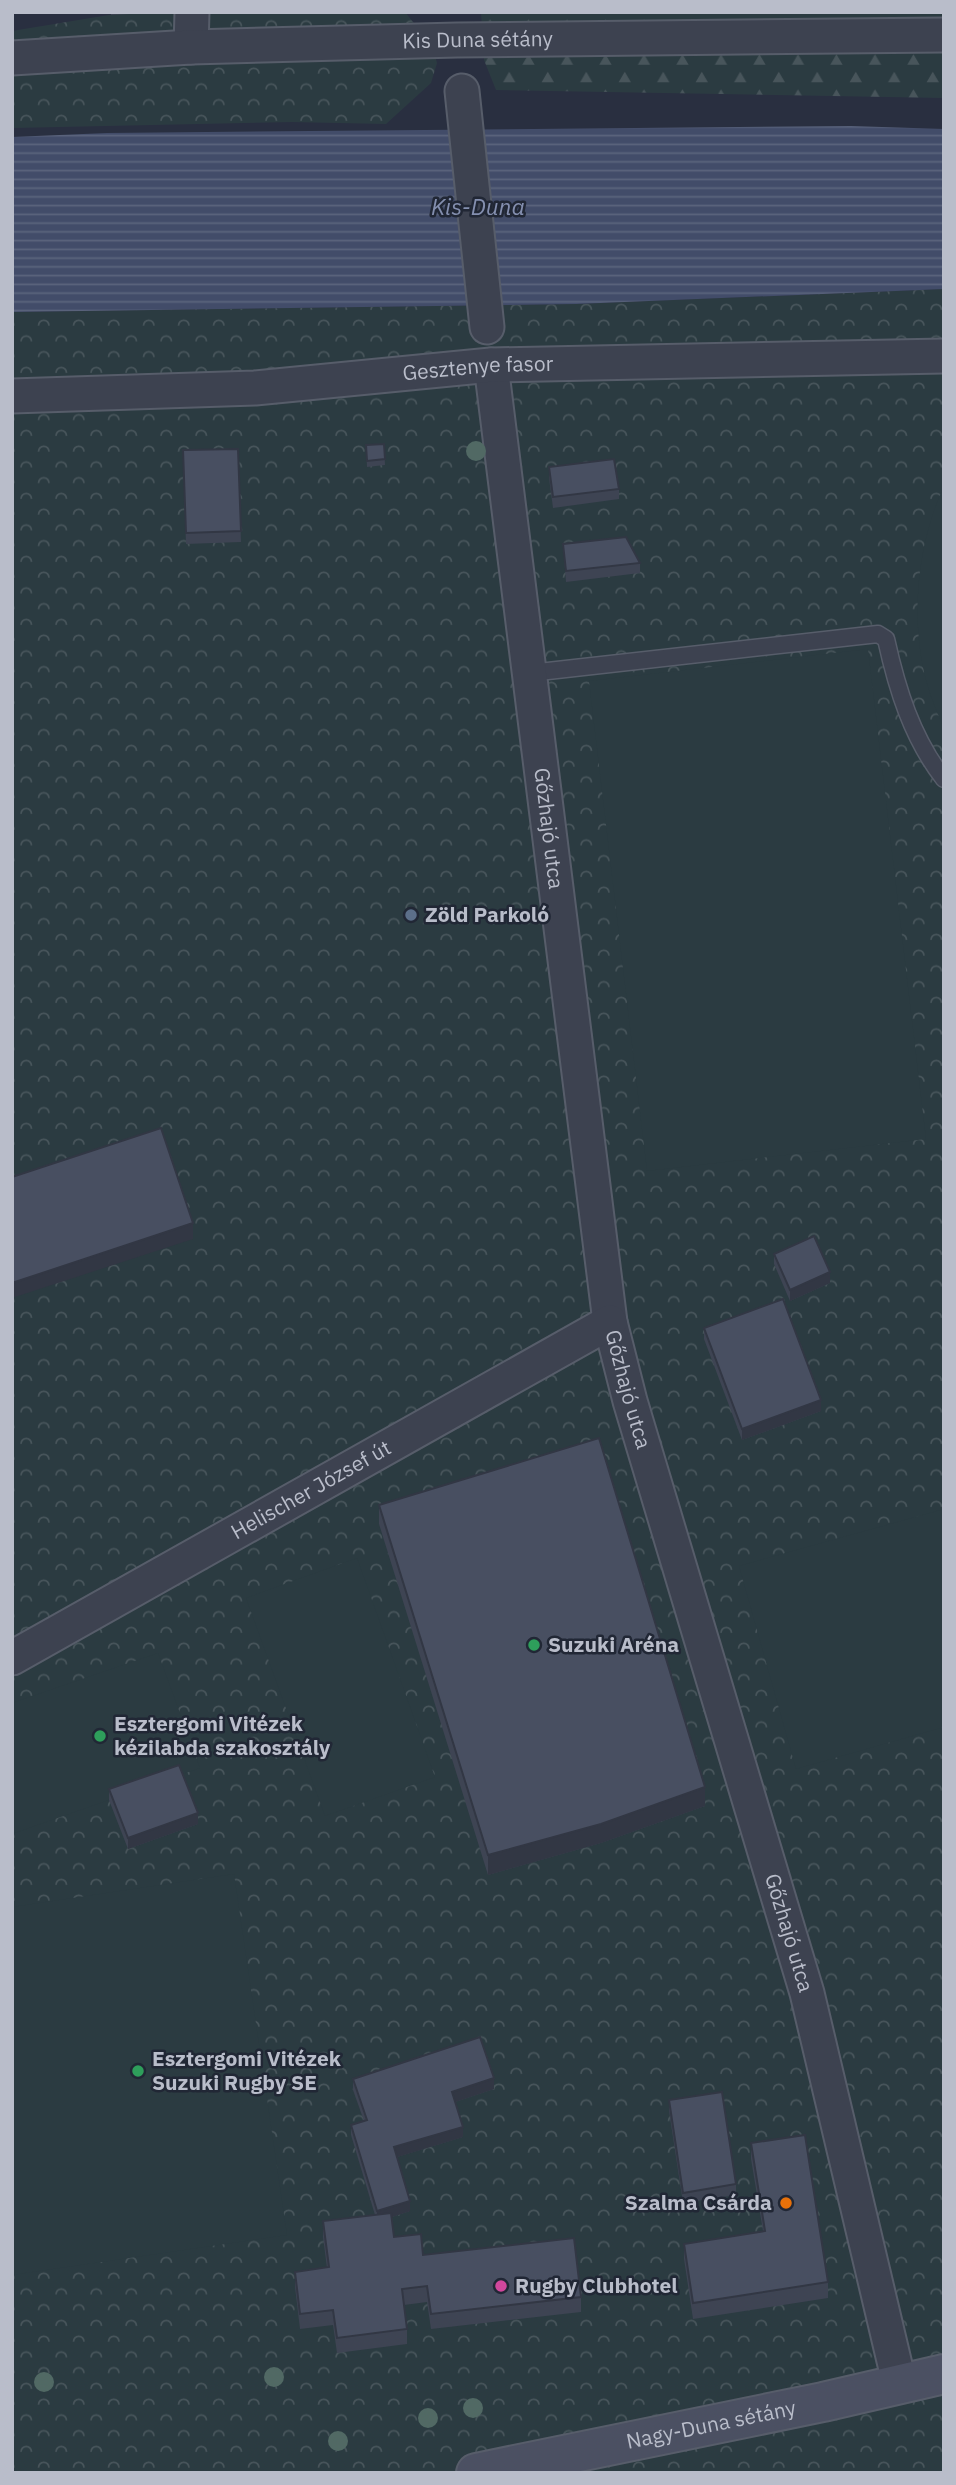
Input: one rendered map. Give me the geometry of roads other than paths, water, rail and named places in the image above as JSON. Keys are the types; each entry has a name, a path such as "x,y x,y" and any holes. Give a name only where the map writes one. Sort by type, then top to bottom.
{"main road":[{"name":"Nagy-Duna sétány","path":"476,2473 900,2386 944,2374"}],"street":[{"path":"191,47 192,12"},
{"name":"Kis Duna sétány","path":"12,58 191,47 457,40 944,35"},
{"path":"462,91 486,327"},
{"name":"Gesztenye fasor","path":"12,396 256,388 491,365 944,356"},
{"name":"Gőzhajó utca","path":"491,365 610,1322 630,1401 807,1993 900,2386"},
{"name":"Helischer József út","path":"12,1658 610,1322"}],"lane":[{"path":"530,673 878,634 886,639 897,687 914,727 944,779"}],"water":[{"name":"Kis-Duna","path":"851,126 944,129 944,289 576,304 12,312 12,137 107,133"}],"place":[{"name":"Zöld Parkoló","path":"411,915"},
{"name":"Suzuki Aréna","path":"534,1645"},
{"name":"Esztergomi Vitézek kézilabda szakosztály","path":"100,1736"},
{"name":"Esztergomi Vitézek Suzuki Rugby SE","path":"138,2071"},
{"name":"Szalma Csárda","path":"786,2203"},
{"name":"Rugby Clubhotel","path":"501,2286"}]}
